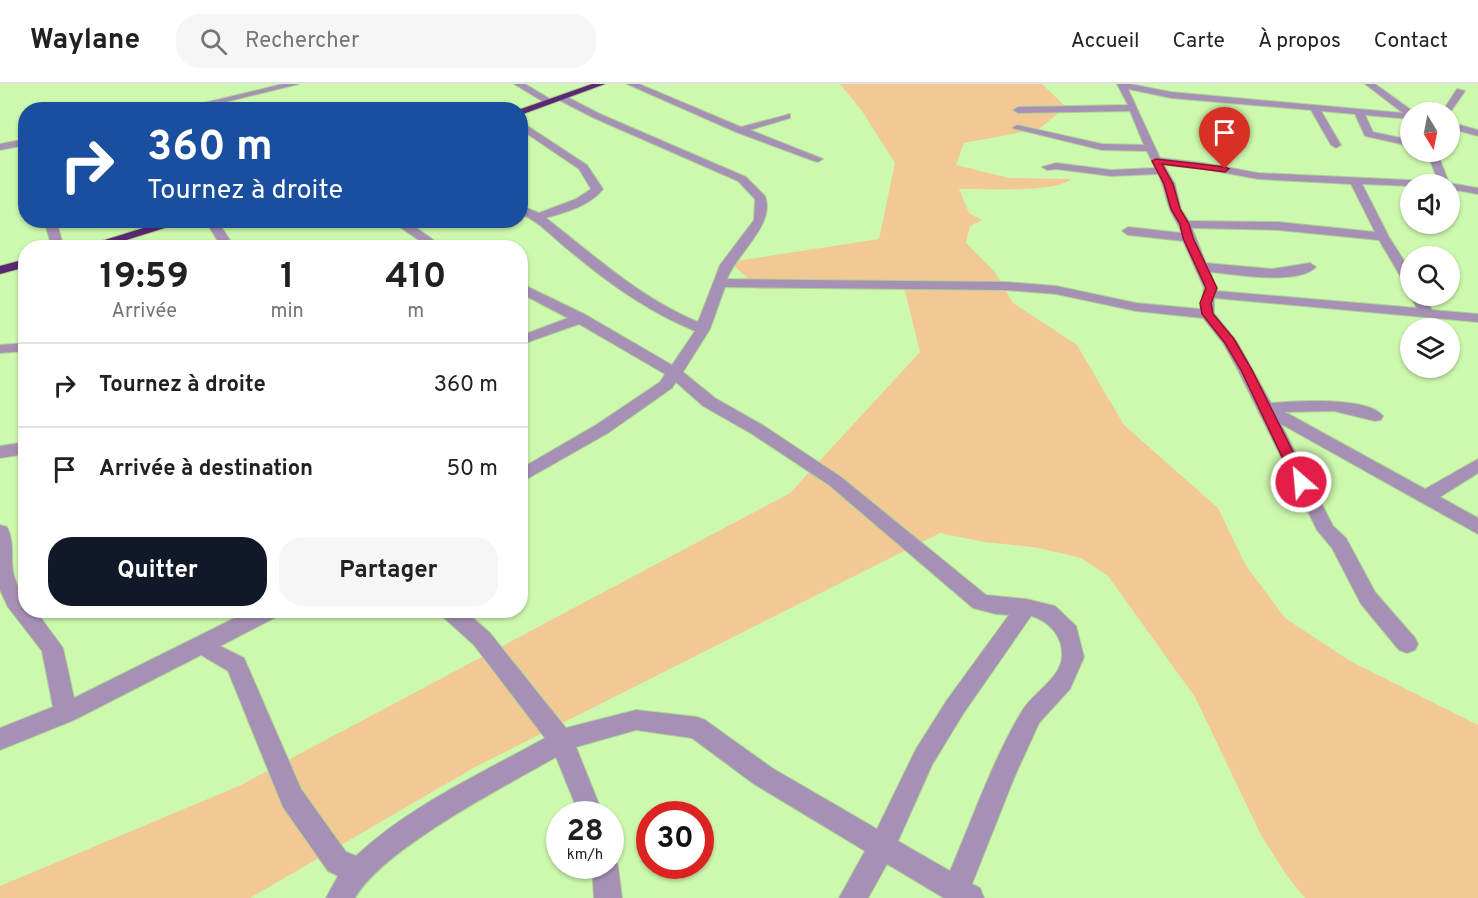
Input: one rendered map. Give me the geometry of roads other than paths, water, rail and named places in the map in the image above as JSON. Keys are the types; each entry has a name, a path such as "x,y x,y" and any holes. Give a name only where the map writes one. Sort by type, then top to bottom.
{"highway":[{"path":"528,109 601,84"},
{"path":"113,240 156,228"},
{"path":"0,270 18,265"}],"street":[{"path":"214,102 295,84"},
{"path":"518,84 742,179 761,198 760,220 726,265 703,329 676,374 651,397 528,473"},
{"path":"631,84 740,130 818,159"},
{"path":"1121,84 1171,95 1400,114"},
{"path":"1121,84 1134,108 1158,166 1169,184 1176,209 1185,224 1188,238 1211,288 1206,303 1207,314 1230,342 1267,409 1291,463 1326,530 1339,543 1368,598 1407,644"},
{"path":"1369,84 1400,107"},
{"path":"1453,102 1460,91"},
{"path":"1314,107 1336,145"},
{"path":"1018,110 1134,108"},
{"path":"1359,112 1369,134 1400,141"},
{"path":"740,130 788,117"},
{"path":"1460,128 1478,133"},
{"path":"528,129 583,167 597,189 594,194 578,202 539,217"},
{"path":"1017,129 1102,147 1151,148"},
{"path":"0,147 18,144"},
{"path":"1047,167 1056,166 1111,173 1158,166 1204,166 1258,180 1354,179 1400,182"},
{"path":"1354,179 1383,237 1400,265"},
{"path":"1460,188 1478,191"},
{"path":"528,212 539,217 597,266 674,319 703,329"},
{"path":"1185,224 1278,226 1383,237"},
{"path":"408,228 427,240"},
{"path":"1128,231 1188,238"},
{"path":"1203,267 1267,272 1303,270 1310,267"},
{"path":"718,284 774,286 948,284 1048,289 1140,307 1207,314"},
{"path":"340,898 357,870 393,840 562,741 583,733 636,720 697,728 763,776 963,893 1003,774 1031,716 1062,682 1073,657 1069,632 1048,612 980,602 835,481 758,430 708,402 676,374 581,318 528,291"},
{"path":"1210,294 1476,320"},
{"path":"1423,306 1427,314"},
{"path":"528,338 581,318"},
{"path":"0,349 18,348"},
{"path":"1267,409 1324,403 1359,410 1375,416"},
{"path":"1267,409 1478,527"},
{"path":"0,452 18,449"},
{"path":"1425,498 1478,465"},
{"path":"0,532 3,540 1,555 4,577 18,605"},
{"path":"853,898 883,845 924,757 955,707 1026,607"},
{"path":"28,618 52,648 66,713"},
{"path":"0,739 66,713 255,618"},
{"path":"457,618 482,639 562,741 586,801"},
{"path":"208,642 208,650 236,664 292,798 337,862 357,870"},
{"path":"606,879 608,898"}]}
